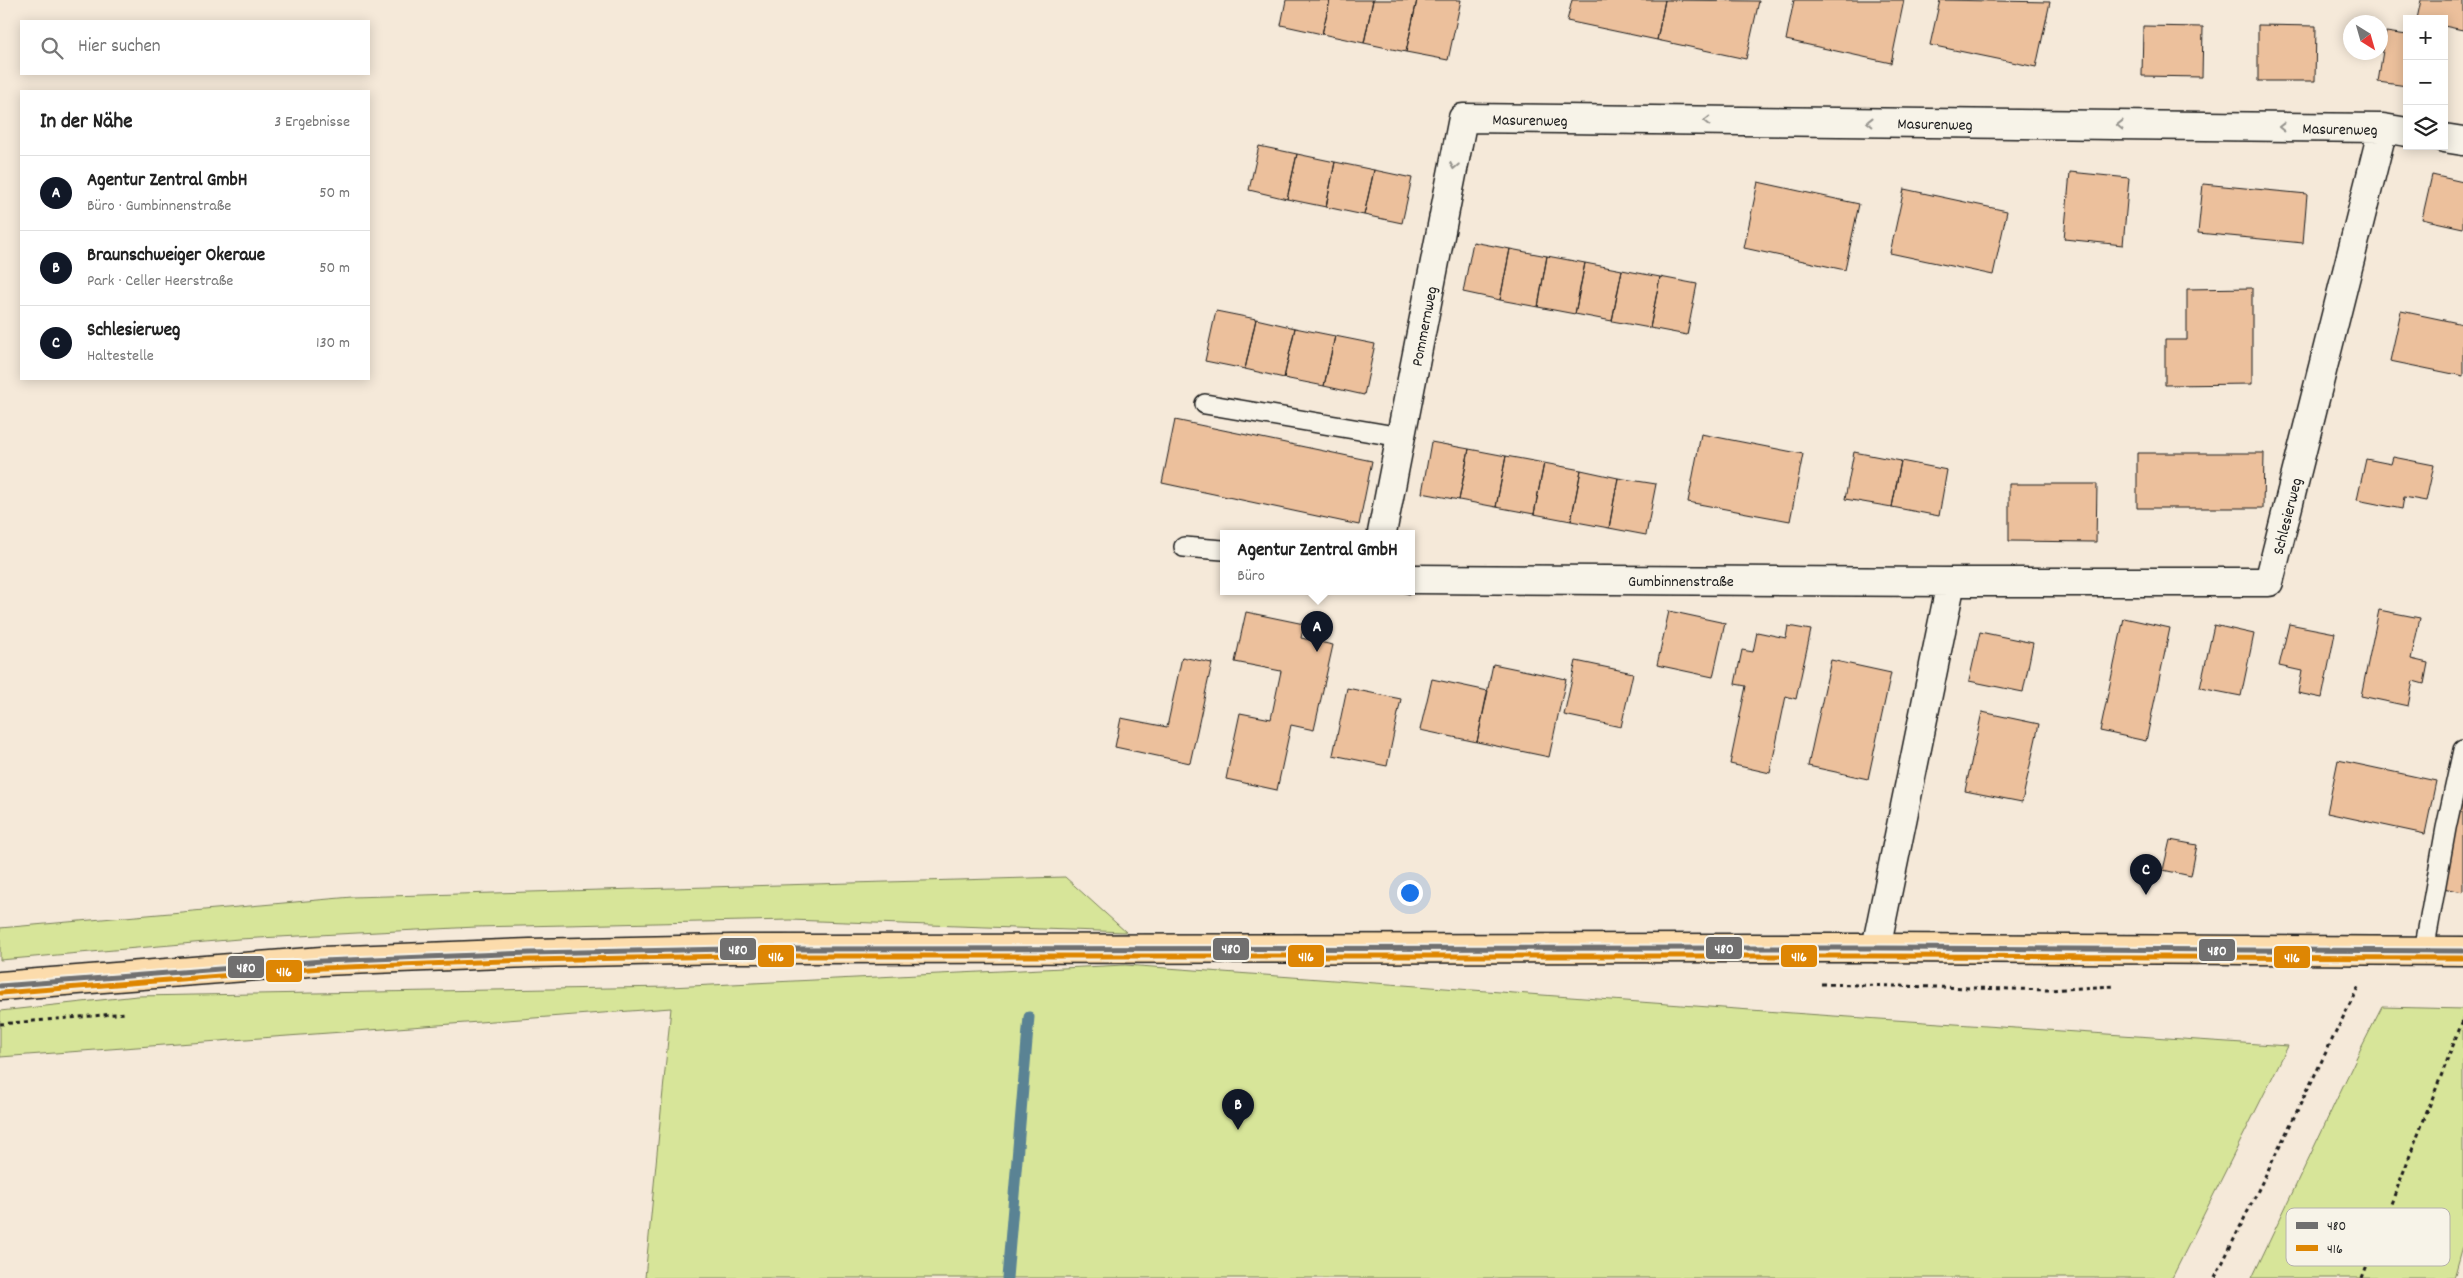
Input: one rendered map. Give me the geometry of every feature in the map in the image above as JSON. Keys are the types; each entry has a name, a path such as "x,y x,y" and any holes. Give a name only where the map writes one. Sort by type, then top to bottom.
{"main road":[{"path":"0,986 322,961 530,953 731,949 1876,948 2463,951"}],"street":[{"name":"Masurenweg","path":"1463,118 2395,130"},
{"name":"Pommernweg","path":"1383,530 1463,118"},
{"name":"Schlesierweg","path":"1951,582 2269,582 2395,130"},
{"path":"2448,139 2463,141"},
{"name":"Gumbinnenstraße","path":"1415,578 1951,582"},
{"path":"1876,948 1951,582"}],"lane":[{"path":"1204,404 1401,437"},
{"path":"1184,547 1220,550"},
{"path":"2424,951 2446,828 2463,750"}],"path":[{"path":"2215,1278 2359,984 2372,951"},
{"path":"1816,984 2049,990 2123,985"},
{"path":"0,1024 127,1013"},
{"path":"2389,1208 2463,1020"},
{"path":"2362,1278 2367,1266"}],"green space":[{"path":"1065,877 1126,932 790,920 476,927 239,939 0,960 0,928 352,897"},
{"path":"1125,965 1834,1016 2288,1046 2172,1278 645,1278 671,1008 0,1057 0,1011 137,996 670,987"},
{"path":"2382,1007 2463,1009 2463,1246 2454,1278 2252,1278"}],"building":[{"path":"1286,0 1330,0 1322,34 1281,25"},
{"path":"1330,0 1373,0 1364,43 1322,34"},
{"path":"1373,0 1417,0 1406,52 1364,43"},
{"path":"1417,0 1461,0 1448,60 1406,52"},
{"path":"1572,0 1665,0 1657,40 1567,21"},
{"path":"1665,0 1759,1 1746,59 1657,40"},
{"path":"1794,0 1904,0 1891,63 1786,40"},
{"path":"1940,0 2050,2 2036,67 1930,45"},
{"path":"2421,0 2463,0 2463,30 2448,27 2448,15 2418,15"},
{"path":"2258,25 2316,26 2315,81 2258,81"},
{"path":"2143,26 2203,27 2202,77 2142,76"},
{"path":"2388,32 2403,34 2403,85 2378,82 2382,60 2388,60"},
{"path":"1259,146 1297,154 1287,199 1249,190"},
{"path":"1297,154 1335,162 1326,207 1287,199"},
{"path":"1335,162 1374,170 1364,215 1326,207"},
{"path":"1374,170 1412,178 1402,223 1364,215"},
{"path":"2070,172 2129,178 2123,245 2064,239"},
{"path":"2432,175 2463,182 2463,228 2422,219"},
{"path":"1758,182 1859,204 1845,270 1744,248"},
{"path":"2203,184 2307,194 2303,243 2198,233"},
{"path":"1904,189 2007,211 1993,275 1890,253"},
{"path":"1473,242 1510,249 1500,300 1463,292"},
{"path":"1510,249 1547,256 1538,307 1500,300"},
{"path":"1547,256 1585,263 1575,314 1538,307"},
{"path":"1585,263 1622,270 1612,321 1575,314"},
{"path":"1622,270 1660,277 1650,328 1612,321"},
{"path":"1660,277 1697,284 1687,335 1650,328"},
{"path":"2252,288 2252,384 2165,385 2165,340 2187,340 2187,289"},
{"path":"1216,311 1256,319 1245,369 1205,361"},
{"path":"2401,311 2463,324 2463,376 2390,361"},
{"path":"1256,319 1295,328 1284,378 1245,369"},
{"path":"1295,328 1335,336 1324,386 1284,378"},
{"path":"1335,336 1375,344 1364,395 1324,386"},
{"path":"1175,420 1372,461 1359,525 1162,483"},
{"path":"1701,434 1803,454 1790,521 1688,502"},
{"path":"1431,442 1469,449 1459,500 1422,493"},
{"path":"1469,449 1506,456 1496,507 1459,500"},
{"path":"1854,452 1901,461 1892,507 1845,499"},
{"path":"2137,453 2264,453 2263,508 2137,508"},
{"path":"1506,456 1544,463 1534,514 1496,507"},
{"path":"2393,457 2434,465 2426,501 2404,497 2402,509 2357,500 2366,459 2391,464"},
{"path":"1901,461 1947,470 1939,516 1892,507"},
{"path":"1544,463 1581,470 1571,521 1534,514"},
{"path":"1581,470 1618,478 1609,528 1571,521"},
{"path":"1618,478 1656,484 1646,535 1609,528"},
{"path":"2009,484 2097,484 2096,542 2009,541"},
{"path":"2379,610 2420,618 2411,659 2428,663 2424,684 2413,681 2408,706 2361,696"},
{"path":"1669,611 1725,623 1713,677 1657,665"},
{"path":"1246,612 1304,624 1301,638 1333,645 1314,730 1291,725 1277,790 1226,779 1240,713 1271,719 1281,671 1235,662"},
{"path":"2124,618 2170,628 2146,741 2100,731"},
{"path":"2289,624 2335,633 2322,698 2298,693 2302,671 2279,666"},
{"path":"2214,625 2254,634 2241,696 2200,688"},
{"path":"1788,626 1811,630 1796,699 1786,696 1770,773 1730,764 1746,686 1735,684 1742,650 1753,652 1757,632 1786,638"},
{"path":"1980,632 2033,643 2023,692 1969,681"},
{"path":"1182,657 1212,663 1190,763 1115,747 1121,718 1167,727"},
{"path":"1831,660 1891,673 1868,779 1808,766"},
{"path":"1576,661 1633,673 1621,727 1564,715"},
{"path":"1493,664 1566,679 1549,757 1477,742"},
{"path":"1432,679 1488,691 1477,742 1420,730"},
{"path":"1347,688 1401,699 1387,766 1333,755"},
{"path":"1982,712 2039,724 2022,802 1965,791"},
{"path":"2338,760 2436,781 2425,834 2327,813"},
{"path":"2463,794 2463,892 2443,888"},
{"path":"2170,840 2197,845 2191,876 2163,870"}],"waterway":[{"path":"1007,1278 1029,1017"}],"transit line":[{"name":"480","path":"0,986 322,961 530,953 731,949 1876,948 2463,951"},
{"name":"416","path":"1,993 322,968 530,960 731,956 2463,958"}],"place":[{"name":"Agentur Zentral GmbH","path":"1317,652"},
{"name":"Schlesierweg","path":"2146,895"},
{"name":"Braunschweiger Okeraue","path":"1238,1130"}]}
